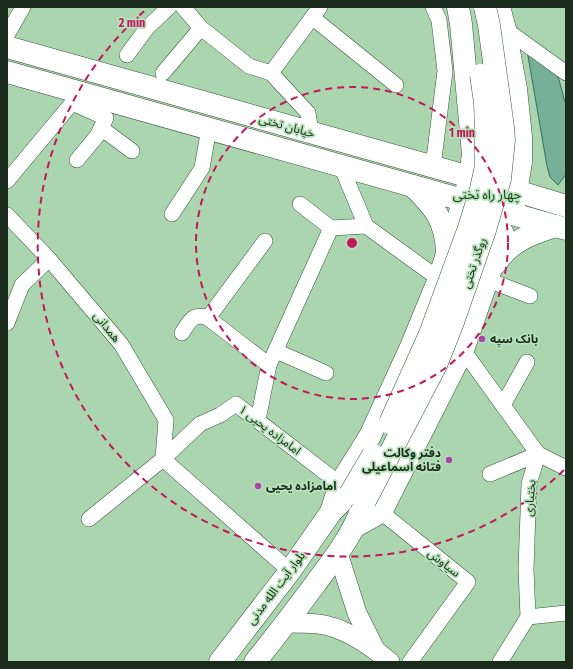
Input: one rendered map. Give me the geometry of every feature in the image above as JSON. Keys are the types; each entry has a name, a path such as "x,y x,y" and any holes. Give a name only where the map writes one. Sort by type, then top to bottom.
{"main road":[{"path":"255,662 287,623 338,553 354,527 370,436 411,347 439,279 464,200 470,177 473,154 469,102 458,7"},
{"name":"روگذر تختی","path":"359,498 430,334 469,228 486,166 485,103 470,7"},
{"name":"روگذر تختی","path":"359,498 436,365 478,252 500,179 504,140 503,127 492,45 485,7"},
{"path":"499,7 505,29 516,89 522,137 528,162 536,179 546,191 566,206"},
{"name":"خیابان تختی","path":"7,47 470,177 566,206"},
{"name":"خیابان تختی","path":"7,72 75,97 209,128 561,228"},
{"path":"436,168 452,166 460,160 463,155 466,140 469,102"},
{"path":"512,214 521,162 522,137"},
{"path":"473,154 482,166 492,172 504,173 521,162"},
{"path":"413,186 426,199 442,222 446,235 447,250"},
{"path":"359,498 463,350 490,275 504,234 499,225 491,217 482,214 469,215 457,221"},
{"path":"490,275 503,254 515,243 535,232 561,228"},
{"name":"بلوار آیت الله مدنی","path":"220,662 290,571 331,512 359,498"}],"street":[{"path":"7,35 23,7"},
{"path":"127,55 147,28 169,7"},
{"path":"184,7 201,28 250,66 272,73 308,112 311,132"},
{"path":"433,7 439,20 445,71 436,168"},
{"path":"272,73 317,12 396,86"},
{"path":"163,73 201,28"},
{"path":"505,29 566,73"},
{"path":"7,181 75,97 106,118 97,136 77,160"},
{"path":"101,128 132,151"},
{"path":"172,214 202,168 209,128"},
{"path":"341,166 366,226 439,279"},
{"path":"300,204 331,228 366,226"},
{"name":"همدانی","path":"7,216 49,259 121,344 166,420 163,459"},
{"path":"258,420 269,365 331,228"},
{"path":"208,318 264,241"},
{"path":"7,323 22,285 49,259"},
{"path":"490,275 530,296"},
{"path":"182,333 190,321 196,316 202,315 269,365"},
{"path":"463,350 538,454 566,468"},
{"path":"276,351 326,373"},
{"path":"503,405 527,362"},
{"name":"امامزاده یحیی ۱","path":"163,459 200,424 220,415 236,404 359,498"},
{"path":"490,474 538,454"},
{"name":"بختیاری","path":"528,617 526,569 528,484 538,454"},
{"path":"89,519 163,459 290,571"},
{"name":"سیاوش","path":"359,498 468,582 410,662"},
{"path":"338,553 357,613 374,649"},
{"path":"340,630 344,618 350,614 357,613"},
{"path":"500,662 528,617 566,613"},
{"path":"287,623 319,624 340,630 374,649 390,662"}],"building":[{"path":"527,50 556,69 566,102 566,174 558,185 550,177 547,166"}],"place":[{"name":"بانک سپه","path":"482,339"},
{"name":"دفتر وکالت فتانه اسماعیلی","path":"449,460"},
{"name":"امامزاده یحیی","path":"258,486"}],"district":[{"name":"چهار راه تختی","path":"487,194"}]}
